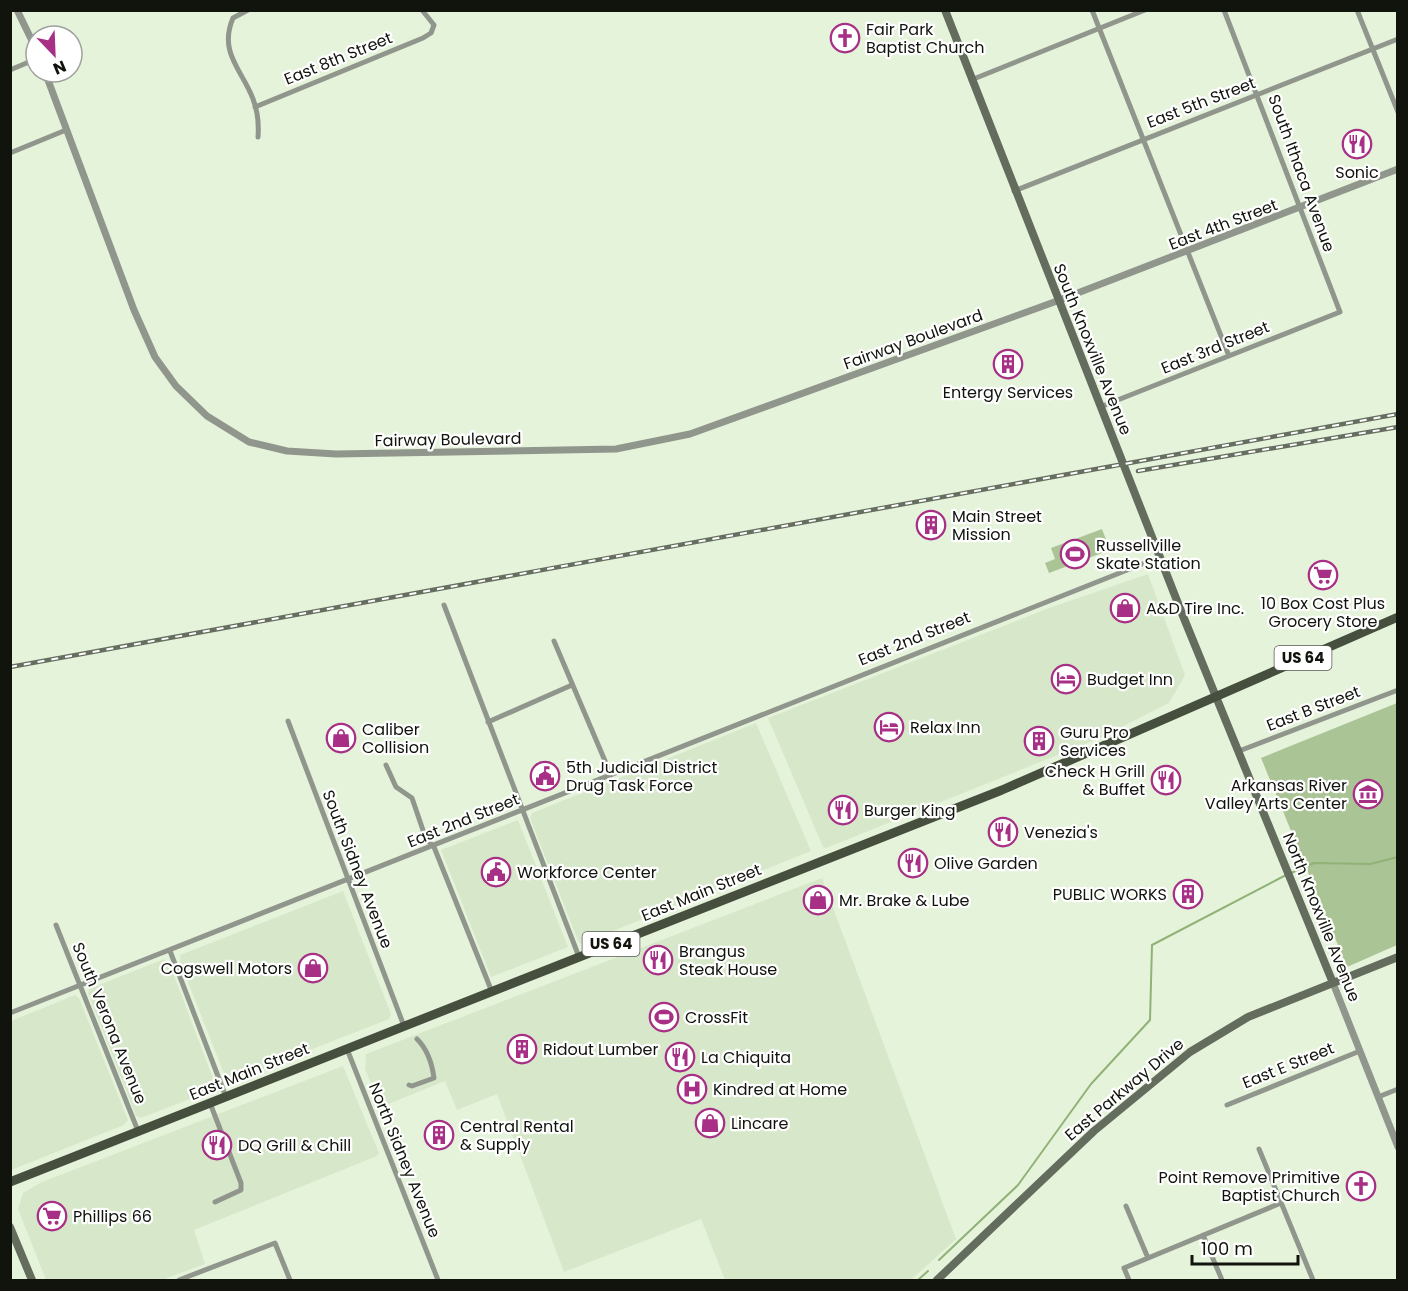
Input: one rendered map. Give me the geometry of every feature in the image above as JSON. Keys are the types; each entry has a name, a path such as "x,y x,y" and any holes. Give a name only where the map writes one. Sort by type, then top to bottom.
{"main road":[{"name":"South Knoxville Avenue","path":"945,10 1057,302 1217,698"},
{"name":"East Main Street","path":"10,1182 1002,790 1398,617"},
{"name":"North Knoxville Avenue","path":"1217,698 1333,983"},
{"name":"East Parkway Drive","path":"936,1281 1094,1131 1162,1073 1215,1036 1248,1017 1398,957"},
{"path":"10,1227 32,1281"}],"street":[{"path":"18,10 24,24"},
{"path":"248,10 238,15 231,24 229,34 232,58 255,107 258,137"},
{"name":"East 8th Street","path":"255,107 431,33 434,24 422,10"},
{"path":"1092,10 1229,356"},
{"path":"972,80 1145,10"},
{"name":"South Ithaca Avenue","path":"1224,10 1259,95 1340,312"},
{"path":"1357,10 1398,112"},
{"name":"East 5th Street","path":"1014,191 1143,138 1259,95 1398,39"},
{"path":"10,70 24,64"},
{"name":"Fairway Boulevard","path":"49,84 134,310 155,357 176,386 207,416 249,442 287,451 336,454 616,448 680,436 1057,302"},
{"path":"10,153 66,130"},
{"name":"East 4th Street","path":"1057,302 1398,169"},
{"name":"East 3rd Street","path":"1100,407 1340,312"},
{"name":"East 2nd Street","path":"10,1013 434,847 944,640 1160,557"},
{"path":"444,605 579,957"},
{"path":"554,641 611,775"},
{"path":"488,722 572,685"},
{"name":"East B Street","path":"1239,751 1398,690"},
{"name":"South Sidney Avenue","path":"288,721 346,880 404,1026"},
{"path":"386,765 396,787 412,798 426,839 434,847 492,992"},
{"name":"South Verona Avenue","path":"56,925 138,1131"},
{"path":"170,951 226,1097"},
{"name":"North Knoxville Avenue","path":"1333,983 1398,1148"},
{"path":"409,1085 434,1078 424,1046 417,1039"},
{"name":"North Sidney Avenue","path":"346,1049 438,1281"},
{"name":"East E Street","path":"1227,1105 1360,1051"},
{"path":"1378,1097 1398,1089"},
{"path":"210,1103 241,1183 241,1190 215,1202"},
{"path":"1258,1149 1313,1281"},
{"path":"1129,1281 1124,1268 1281,1203"},
{"path":"1126,1206 1148,1258"},
{"path":"1203,1235 1222,1281"},
{"path":"179,1281 275,1243 290,1281"}],"shaded area":[{"name":"Russellville Skate Station","path":"1102,529 1110,550 1049,573 1045,563 1055,559 1051,548"},
{"path":"1148,574 1185,675 1169,703 1100,738 826,848 823,847 768,718 1049,608"},
{"path":"1397,703 1397,945 1347,967 1261,758"},
{"path":"756,723 811,851 581,944 530,818 532,813"},
{"path":"518,820 568,947 491,977 441,850"},
{"path":"822,878 956,1239 911,1280 725,1280 701,1219 564,1272 497,1094 457,1110 445,1081 381,1107 365,1069 366,1054"},
{"path":"343,891 391,1014 389,1019 231,1081 225,1076 180,962 180,955"},
{"path":"164,959 170,965 216,1086 213,1090 141,1118 136,1116 88,993 89,989"},
{"path":"75,995 79,998 128,1120 124,1125 11,1170 11,1021"},
{"path":"343,1066 379,1153 377,1156 194,1230 205,1264 162,1280 46,1280 18,1209 23,1193 42,1182"}],"waterway":[{"path":"1291,873 1314,863 1370,864 1398,857"},
{"path":"939,1260 1018,1185 1091,1084 1150,1020 1152,945 1286,875"},
{"path":"918,1280 928,1271"}],"railway":[{"path":"10,667 1398,414"},
{"path":"1138,471 1398,427"}],"place":[{"name":"Fair Park Baptist Church","path":"845,38"},
{"name":"Sonic","path":"1357,144"},
{"name":"Entergy Services","path":"1008,364"},
{"name":"Main Street Mission","path":"931,525"},
{"name":"Russellville Skate Station","path":"1075,554"},
{"name":"10 Box Cost Plus Grocery Store","path":"1323,575"},
{"name":"A&D Tire Inc.","path":"1125,608"},
{"name":"Budget Inn","path":"1066,679"},
{"name":"Relax Inn","path":"889,727"},
{"name":"Caliber Collision","path":"341,738"},
{"name":"Guru Pro Services","path":"1039,741"},
{"name":"5th Judicial District Drug Task Force","path":"545,776"},
{"name":"Check H Grill & Buffet","path":"1166,780"},
{"name":"Arkansas River Valley Arts Center","path":"1368,794"},
{"name":"Burger King","path":"843,810"},
{"name":"Venezia's","path":"1003,832"},
{"name":"Olive Garden","path":"913,863"},
{"name":"Workforce Center","path":"496,872"},
{"name":"PUBLIC WORKS","path":"1188,894"},
{"name":"Mr. Brake & Lube","path":"818,900"},
{"name":"Brangus Steak House","path":"658,960"},
{"name":"Cogswell Motors","path":"313,968"},
{"name":"CrossFit","path":"664,1017"},
{"name":"Ridout Lumber","path":"522,1049"},
{"name":"La Chiquita","path":"680,1057"},
{"name":"Kindred at Home","path":"692,1089"},
{"name":"Lincare","path":"710,1123"},
{"name":"Central Rental & Supply","path":"439,1135"},
{"name":"DQ Grill & Chill","path":"217,1145"},
{"name":"Point Remove Primitive Baptist Church","path":"1361,1186"},
{"name":"Phillips 66","path":"52,1216"}]}
